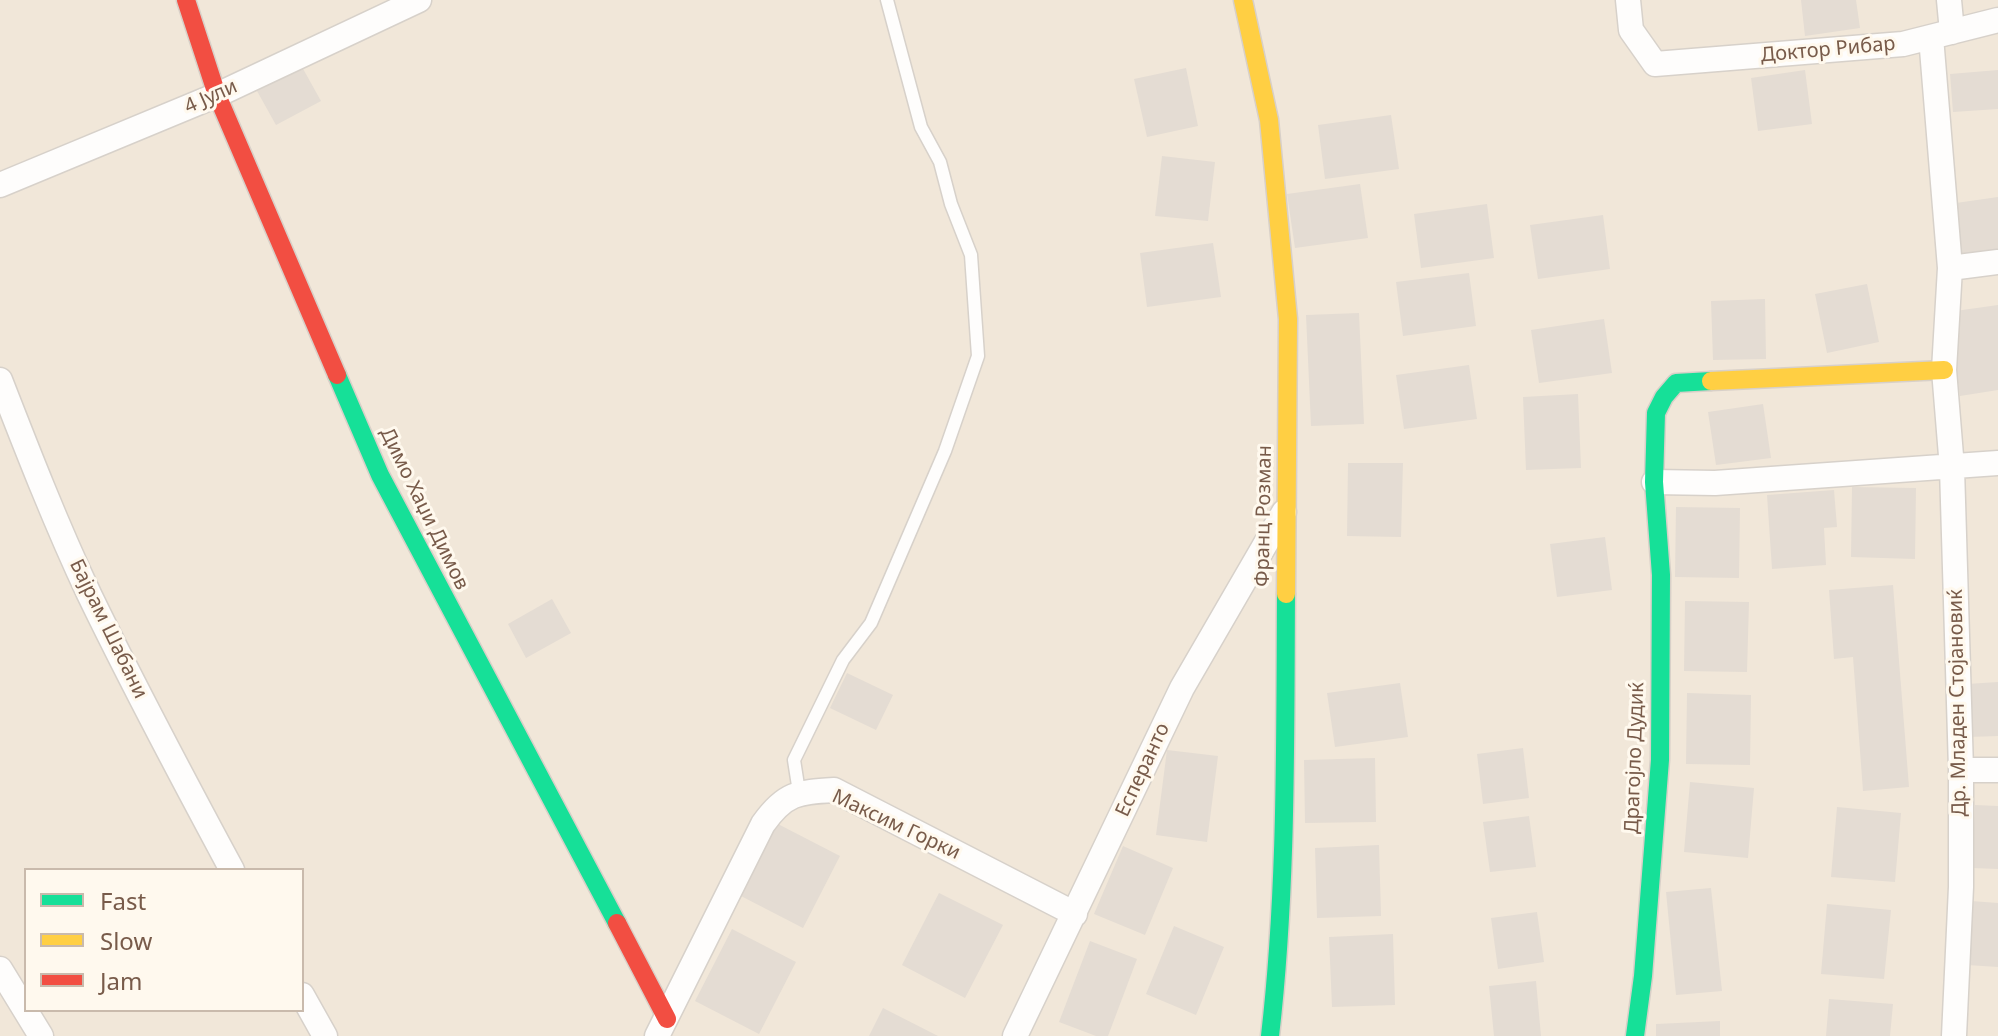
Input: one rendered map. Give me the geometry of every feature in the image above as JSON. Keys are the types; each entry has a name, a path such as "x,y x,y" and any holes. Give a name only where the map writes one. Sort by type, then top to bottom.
{"street":[{"name":"Димо Хаџи Димов","path":"186,0 217,95 380,475 662,1027"},
{"name":"4 Јули","path":"0,185 217,95 419,0"},
{"name":"Франц Розман","path":"1243,0 1269,120 1288,319 1284,807 1278,969 1270,1036"},
{"name":"Доктор Рибар","path":"1628,0 1631,30 1655,64 1903,44 1998,20"},
{"name":"Др. Младен Стојановиќ","path":"1949,0 1942,34 1950,268 1944,370 1952,468 1961,770 1961,887 1954,1036"},
{"path":"1950,268 1998,262"},
{"name":"Драгојло Дудиќ","path":"1635,1036 1643,976 1660,760 1661,575 1654,482 1656,413 1676,383 1944,370"},
{"name":"Бајрам Шабани","path":"0,380 88,591 148,713 231,868"},
{"path":"1654,482 1715,483 1998,463"},
{"name":"Есперанто","path":"1015,1036 1182,688 1285,511"},
{"path":"1961,770 1998,770"},
{"name":"Максим Горки","path":"799,792 834,790 1075,914"},
{"path":"662,1027 763,824 774,808 799,792"},
{"path":"0,969 24,1008"},
{"path":"304,999 325,1036"},
{"path":"26,1012 41,1036"}],"lane":[{"path":"799,792 794,760 843,660 871,623 945,451 978,356 971,255 951,204 940,162 921,127 887,0"}],"shaded area":[{"path":"0,0 1998,0 1998,1036 0,1036"}],"building":[{"path":"1801,0 1856,0 1860,28 1805,36"},
{"path":"302,67 321,101 276,125 257,91"},
{"path":"1186,68 1198,126 1147,137 1134,79"},
{"path":"1805,70 1812,124 1758,131 1751,78"},
{"path":"1998,70 1998,109 1953,112 1950,74"},
{"path":"1391,115 1399,169 1325,179 1318,125"},
{"path":"1162,156 1215,162 1208,221 1155,216"},
{"path":"1360,184 1368,238 1295,248 1287,194"},
{"path":"1998,197 1998,251 1956,257 1949,204"},
{"path":"1487,204 1494,258 1421,268 1414,214"},
{"path":"1603,215 1610,269 1538,279 1530,225"},
{"path":"1213,243 1221,297 1147,307 1140,253"},
{"path":"1469,273 1476,326 1403,336 1396,282"},
{"path":"1867,284 1879,342 1827,353 1815,294"},
{"path":"1765,299 1766,359 1713,360 1711,301"},
{"path":"1998,305 1998,390 1960,396 1948,312"},
{"path":"1359,313 1364,424 1311,426 1306,315"},
{"path":"1604,319 1612,373 1539,383 1531,330"},
{"path":"1469,365 1477,419 1404,429 1396,375"},
{"path":"1578,394 1581,468 1526,470 1523,397"},
{"path":"1763,404 1771,458 1716,465 1708,412"},
{"path":"1348,463 1403,463 1401,537 1347,536"},
{"path":"1852,487 1916,488 1915,559 1851,557"},
{"path":"1834,490 1837,527 1824,528 1826,565 1772,569 1767,495"},
{"path":"1676,507 1740,508 1739,578 1675,577"},
{"path":"1605,537 1612,590 1557,597 1550,544"},
{"path":"1893,585 1909,787 1863,791 1853,657 1834,659 1829,590"},
{"path":"552,599 571,633 526,658 508,624"},
{"path":"1685,601 1749,602 1747,672 1684,671"},
{"path":"847,673 893,695 876,730 830,708"},
{"path":"1998,682 1998,736 1969,737 1967,684"},
{"path":"1400,683 1408,737 1335,747 1327,693"},
{"path":"1687,693 1751,695 1750,765 1686,764"},
{"path":"1523,748 1529,798 1483,804 1477,754"},
{"path":"1167,750 1218,756 1207,842 1156,835"},
{"path":"1375,758 1376,822 1305,823 1304,760"},
{"path":"1690,782 1754,788 1748,858 1684,852"},
{"path":"1975,805 1998,806 1998,869 1972,868"},
{"path":"1837,807 1901,813 1895,882 1831,877"},
{"path":"1529,816 1536,867 1490,872 1483,822"},
{"path":"776,823 840,856 803,928 739,895"},
{"path":"1379,845 1381,916 1317,918 1315,848"},
{"path":"1123,846 1173,868 1145,935 1094,914"},
{"path":"1711,888 1722,991 1676,995 1666,892"},
{"path":"939,893 1003,925 965,998 902,965"},
{"path":"1971,901 1998,903 1998,967 1967,965"},
{"path":"1827,904 1891,910 1884,979 1821,974"},
{"path":"1537,912 1544,962 1498,969 1491,918"},
{"path":"1174,926 1224,947 1196,1015 1146,994"},
{"path":"732,929 796,962 759,1034 695,1001"},
{"path":"1393,934 1395,1005 1332,1007 1329,937"},
{"path":"1090,941 1137,959 1108,1036 1096,1036 1059,1022"},
{"path":"1536,981 1541,1036 1494,1036 1489,986"},
{"path":"1829,999 1893,1004 1890,1036 1826,1036"},
{"path":"883,1008 938,1036 869,1036"},
{"path":"1720,1021 1720,1036 1656,1036 1656,1024"}],"traffic: fast":[{"path":"337,375 380,475 617,923"},
{"path":"1635,1036 1643,976 1660,760 1661,575 1654,482 1656,413 1676,383 1711,381"},
{"path":"1270,1036 1282,871 1286,594"}],"traffic: slow":[{"path":"1243,0 1269,120 1288,319 1286,594"},
{"path":"1711,381 1944,370"}],"traffic: jam":[{"path":"186,0 217,95 337,375"},
{"path":"617,923 667,1019"}]}
